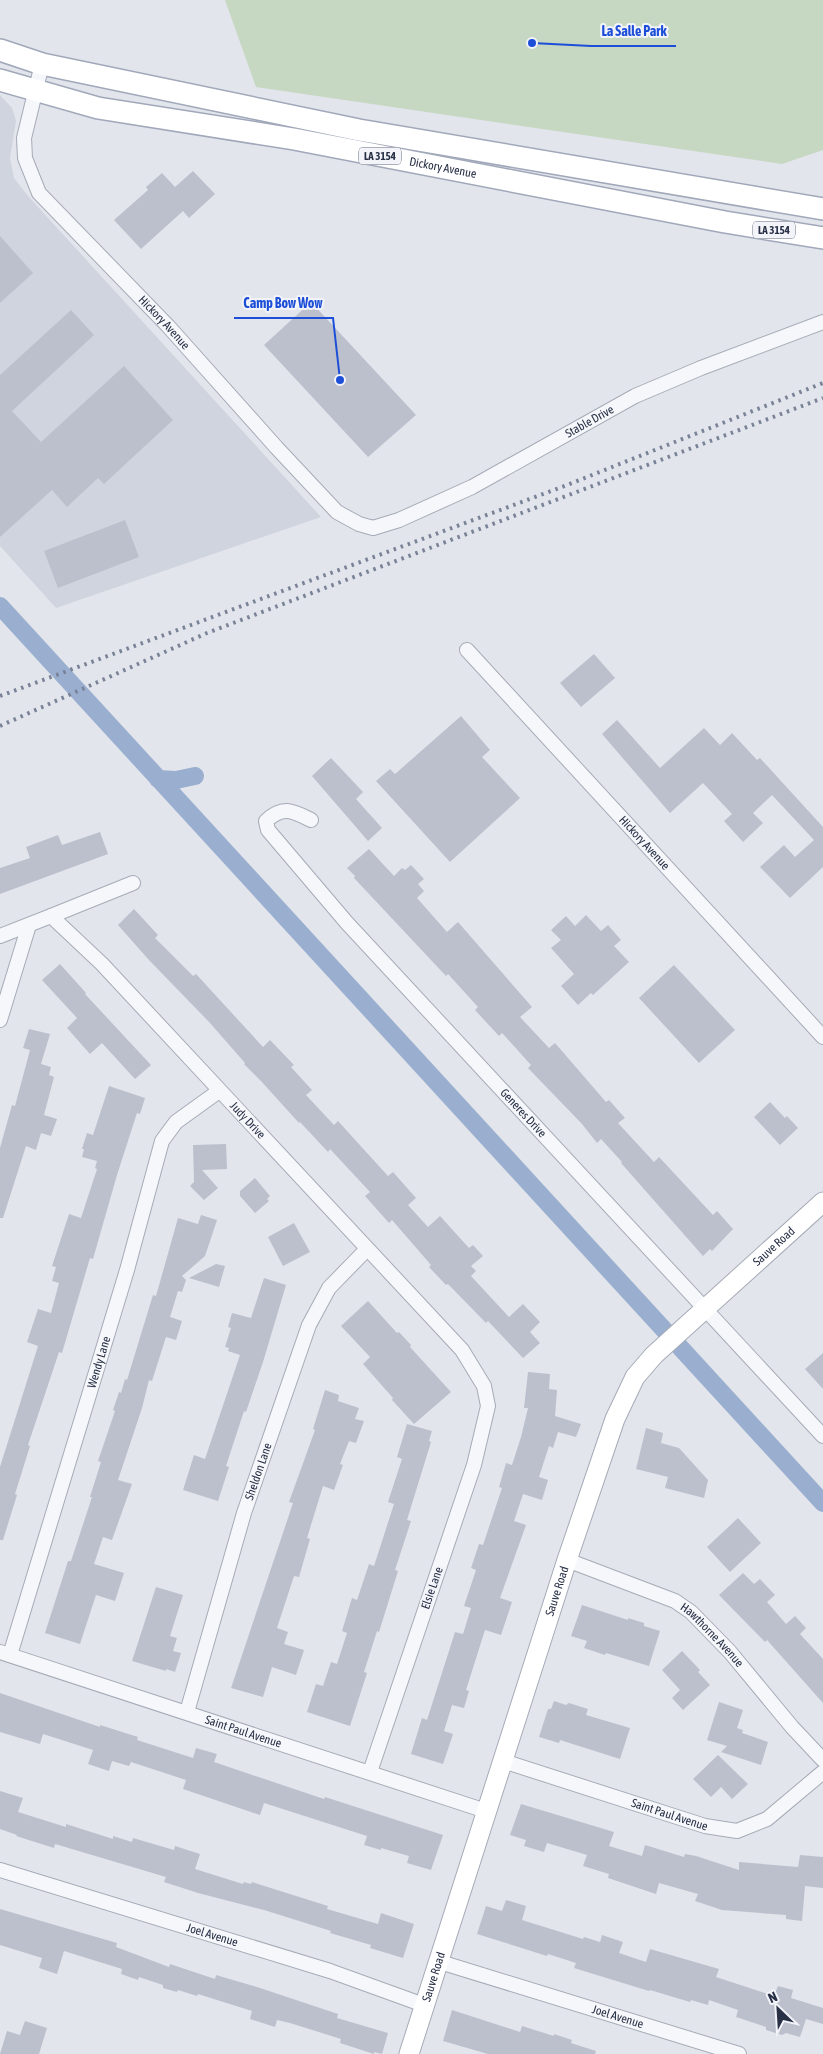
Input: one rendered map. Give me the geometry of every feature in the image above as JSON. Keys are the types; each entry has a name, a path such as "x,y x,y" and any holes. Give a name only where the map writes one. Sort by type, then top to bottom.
{"main road":[{"name":"LA 3154","path":"0,50 42,64"},
{"name":"Dickory Avenue","path":"42,64 359,130 823,209"},
{"name":"LA 3154","path":"0,80 36,91"},
{"name":"Dickory Avenue","path":"36,91 98,108 294,139 725,222 823,238"}],"street":[{"name":"Hickory Avenue","path":"42,64 24,138 25,158 39,193 168,326 337,512 361,524"},
{"name":"Stable Drive","path":"361,524 373,528 398,520 472,487 636,396 701,368 823,322"},
{"name":"Hickory Avenue","path":"467,650 823,1037"},
{"name":"Generes Drive","path":"311,820 292,810 275,813 266,821 268,830 347,923 823,1436"},
{"path":"0,936 133,882"},
{"name":"Judy Drive","path":"51,916 102,964 462,1350 484,1386 486,1403"},
{"path":"0,1020 29,925"},
{"name":"Wendy Lane","path":"5,1654 127,1270 162,1141 176,1122 219,1091"},
{"name":"Sauve Road","path":"409,2054 440,1962 486,1811 567,1560 616,1419 635,1377 654,1355 823,1202"},
{"name":"Sheldon Lane","path":"187,1712 244,1513 309,1324 329,1288 367,1249"},
{"name":"Elsie Lane","path":"370,1772 474,1465 488,1406 486,1403"},
{"name":"Hawthorne Avenue","path":"567,1560 675,1601 691,1612 730,1652 792,1727 823,1760"},
{"name":"Saint Paul Avenue","path":"5,1654 486,1811"},
{"name":"Saint Paul Avenue","path":"503,1761 705,1826 737,1830 766,1819 823,1772"},
{"name":"Joel Avenue","path":"0,1870 330,1971 424,2005"},
{"name":"Joel Avenue","path":"440,1962 739,2054"}],"shaded area":[{"path":"0,95 12,108 16,121 10,158 14,178 28,196 321,517 56,608 0,546"}],"green space":[{"path":"225,0 823,0 823,150 782,164 256,87"}],"building":[{"path":"193,171 215,194 189,218 183,211 141,249 114,220 148,190 146,187 162,173 175,187"},
{"path":"0,236 33,273 0,303"},
{"path":"311,302 416,415 368,457 264,345"},
{"path":"71,310 94,335 12,411 41,442 124,366 173,420 104,484 98,478 67,507 52,490 0,537 0,375"},
{"path":"125,520 139,557 58,588 44,551"},
{"path":"594,654 615,678 581,707 560,683"},
{"path":"461,716 490,750 482,757 520,798 450,862 376,781 390,769 395,774"},
{"path":"617,720 660,768 704,728 720,745 732,733 757,760 760,758 823,827 823,867 790,898 760,867 784,845 795,857 814,840 772,795 753,813 763,823 743,842 724,821 732,814 703,783 670,813 602,734"},
{"path":"331,758 363,792 356,799 382,828 368,841 312,776"},
{"path":"100,832 108,854 0,894 0,868 30,858 26,847 58,835 62,845"},
{"path":"369,849 394,876 402,868 405,870 411,865 424,879 418,884 424,891 417,898 447,932 458,922 532,1007 520,1017 549,1048 555,1043 606,1102 609,1100 625,1118 618,1123 654,1162 659,1157 713,1215 717,1211 733,1229 712,1251 710,1249 703,1256 601,1139 597,1143 582,1124 528,1068 531,1065 502,1033 499,1036 475,1010 478,1007 448,974 446,976 354,878 355,876 347,868"},
{"path":"134,909 158,935 155,938 193,976 196,974 263,1047 270,1040 294,1065 291,1067 312,1090 306,1095 334,1125 338,1121 388,1176 393,1172 416,1198 408,1205 428,1227 440,1216 469,1248 473,1245 483,1256 471,1266 476,1271 471,1276 509,1317 523,1304 540,1322 530,1332 540,1343 523,1358 488,1321 486,1323 429,1267 431,1265 392,1220 389,1223 365,1196 370,1192 330,1149 328,1152 299,1123 244,1064 210,1023 118,925"},
{"path":"586,915 601,931 608,925 621,940 614,946 629,962 593,995 591,993 578,1005 561,986 574,974 551,948 561,940 551,930 566,916 575,926"},
{"path":"60,964 85,994 151,1065 135,1079 102,1043 90,1054 67,1028 77,1018 42,980"},
{"path":"674,965 735,1030 699,1063 639,998"},
{"path":"29,1029 50,1034 41,1064 51,1067 49,1075 54,1077 44,1115 57,1119 51,1136 41,1133 36,1150 26,1146 3,1218 0,1218 0,1148 12,1105 15,1106 30,1050 23,1048"},
{"path":"109,1086 145,1098 140,1114 137,1113 93,1259 90,1258 62,1353 59,1352 28,1445 30,1446 15,1494 17,1495 3,1540 0,1540 0,1467 38,1346 27,1342 38,1309 51,1313 59,1283 52,1281 56,1267 52,1266 69,1214 81,1218 97,1169 95,1168 97,1161 82,1157 84,1149 82,1149 87,1133 93,1135"},
{"path":"770,1102 785,1118 787,1116 798,1128 780,1145 754,1117"},
{"path":"226,1144 227,1169 202,1170 218,1188 204,1200 190,1186 194,1182 193,1145"},
{"path":"255,1178 270,1196 267,1199 269,1201 255,1213 240,1196 240,1191"},
{"path":"201,1215 217,1220 205,1256 182,1276 186,1280 182,1292 178,1291 170,1317 182,1321 176,1340 166,1337 152,1381 149,1380 142,1408 118,1480 132,1484 112,1540 103,1537 94,1564 124,1573 115,1601 96,1595 80,1644 45,1633 68,1561 71,1561 92,1497 90,1497 101,1462 98,1461 115,1411 113,1410 125,1379 127,1380 153,1295 156,1296 178,1218 198,1224"},
{"path":"294,1223 310,1252 283,1266 268,1237"},
{"path":"216,1264 225,1266 219,1287 189,1278"},
{"path":"264,1278 286,1285 263,1362 226,1466 229,1467 218,1501 183,1490 194,1455 205,1459 240,1355 228,1351 229,1348 225,1347 231,1328 228,1327 232,1313 251,1318"},
{"path":"368,1301 397,1333 399,1332 411,1345 410,1347 451,1392 414,1424 363,1364 370,1357 341,1326"},
{"path":"823,1353 823,1389 805,1369"},
{"path":"528,1372 550,1374 549,1389 557,1390 555,1416 581,1424 576,1437 558,1432 553,1448 549,1446 539,1477 548,1480 542,1500 523,1494 514,1521 526,1525 500,1598 512,1602 501,1635 485,1630 466,1690 469,1691 464,1708 452,1705 444,1731 453,1734 443,1764 411,1754 422,1718 427,1720 455,1632 463,1634 471,1608 464,1606 476,1570 471,1568 479,1544 483,1545 502,1488 499,1487 506,1463 512,1465 521,1437 528,1408 524,1408"},
{"path":"325,1390 339,1395 338,1401 359,1408 355,1419 364,1421 356,1443 349,1441 340,1464 343,1465 334,1490 323,1486 307,1538 310,1539 299,1577 294,1576 277,1628 288,1632 284,1644 304,1650 296,1675 272,1667 263,1697 231,1688 293,1503 289,1502 315,1430 313,1429"},
{"path":"407,1424 432,1431 429,1441 431,1442 407,1520 411,1521 395,1570 398,1571 364,1672 367,1673 350,1726 307,1712 316,1684 323,1686 331,1662 337,1664 347,1633 342,1631 352,1598 357,1600 369,1564 374,1566 394,1504 388,1502 402,1459 397,1457"},
{"path":"646,1428 663,1433 661,1443 679,1448 708,1480 704,1498 665,1488 668,1477 636,1469"},
{"path":"738,1518 761,1543 730,1572 707,1547"},
{"path":"743,1573 754,1584 760,1579 775,1595 767,1602 786,1624 795,1616 806,1628 800,1634 823,1659 823,1703 767,1640 765,1642 719,1595"},
{"path":"156,1587 183,1595 170,1636 177,1638 173,1651 181,1653 175,1672 132,1661"},
{"path":"582,1605 628,1620 628,1618 644,1623 644,1626 660,1631 649,1666 584,1648 587,1641 571,1636"},
{"path":"682,1651 700,1670 698,1672 710,1685 683,1710 672,1698 680,1690 662,1670"},
{"path":"0,1693 100,1727 100,1725 138,1737 137,1740 193,1758 196,1748 217,1754 214,1762 324,1799 325,1797 443,1835 431,1870 407,1863 409,1856 364,1845 367,1836 264,1803 260,1815 183,1789 186,1780 131,1762 129,1766 112,1761 109,1771 88,1764 93,1750 43,1734 40,1744 0,1732"},
{"path":"554,1701 588,1709 586,1715 630,1728 620,1759 560,1740 559,1743 539,1737 548,1709 551,1709"},
{"path":"719,1702 743,1710 737,1728 743,1730 742,1733 768,1742 761,1765 721,1752 727,1746 707,1740"},
{"path":"718,1755 748,1784 732,1799 721,1787 711,1797 693,1779"},
{"path":"0,1791 23,1798 18,1812 66,1827 66,1824 113,1839 113,1836 132,1842 133,1838 174,1850 175,1846 200,1854 195,1869 243,1884 244,1882 251,1884 252,1882 328,1906 327,1909 378,1924 381,1913 414,1924 403,1958 370,1948 371,1945 330,1933 331,1931 164,1882 166,1877 55,1844 54,1848 16,1836 0,1829"},
{"path":"521,1804 614,1832 609,1846 642,1856 645,1845 684,1857 685,1854 696,1856 739,1870 739,1862 798,1867 800,1855 823,1857 823,1888 805,1886 802,1921 786,1919 786,1915 722,1910 695,1901 698,1894 659,1883 656,1894 608,1878 609,1874 583,1866 587,1855 547,1843 544,1852 524,1846 526,1840 510,1835"},
{"path":"506,1900 526,1906 522,1920 583,1939 584,1937 600,1942 602,1935 623,1942 619,1953 646,1962 650,1949 719,1969 716,1977 774,1996 778,1986 793,1990 791,1998 823,2008 823,2024 806,2019 800,2037 786,2033 782,2035 766,2030 766,2027 736,2017 738,2010 709,2000 708,2005 649,1991 574,1968 576,1963 477,1934 486,1906 502,1911"},
{"path":"0,1909 117,1943 116,1947 169,1967 170,1964 215,1979 216,1975 338,2014 337,2018 388,2033 382,2054 374,2052 374,2054 340,2043 341,2039 290,2023 277,2020 275,2027 250,2019 252,2011 198,1994 197,1996 163,1988 163,1985 139,1977 138,1980 121,1974 122,1969 64,1951 57,1974 39,1968 42,1958 0,1945"},
{"path":"452,2010 520,2032 522,2026 554,2036 554,2034 572,2040 571,2043 596,2051 595,2054 488,2054 443,2041"},
{"path":"25,2021 47,2028 39,2054 0,2054 7,2031 20,2035"}],"waterway":[{"path":"0,606 823,1503"},
{"path":"158,779 176,780 195,776"}],"railway":[{"path":"0,696 562,487 823,383"},
{"path":"0,726 207,633 823,398"}],"place":[{"name":"La Salle Park","path":"532,43"},
{"name":"Camp Bow Wow","path":"340,380"}]}
